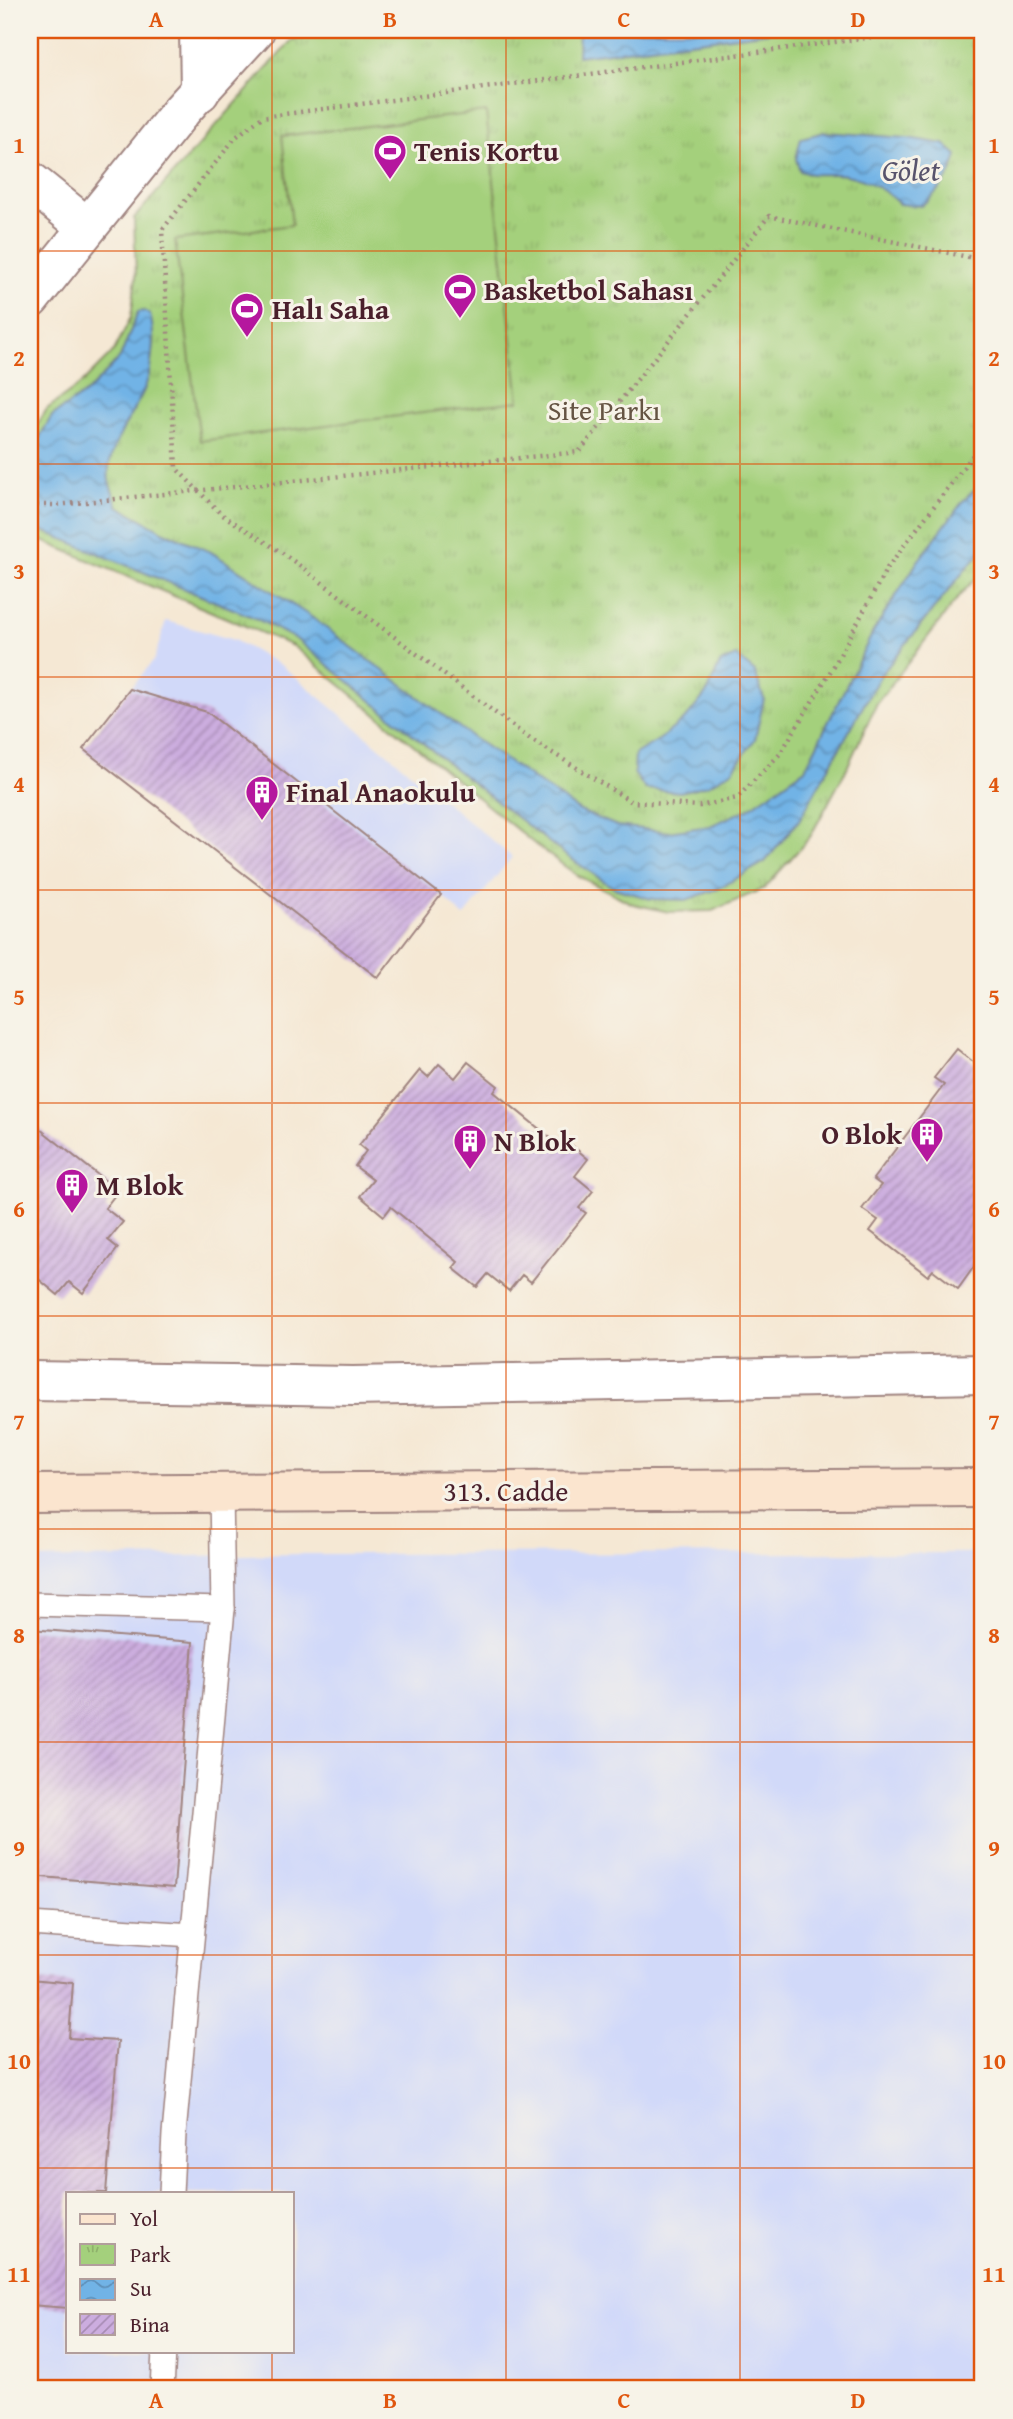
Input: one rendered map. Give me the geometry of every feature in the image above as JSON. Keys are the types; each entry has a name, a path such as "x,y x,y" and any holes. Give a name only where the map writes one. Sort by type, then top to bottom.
{"main road":[{"name":"313. Cadde","path":"30,1494 983,1488"}],"street":[{"path":"199,30 200,92"},
{"path":"30,299 181,110 255,30"},
{"path":"30,181 87,228"},
{"path":"30,1381 353,1386 983,1374"}],"lane":[{"path":"171,2192 174,2134 223,1609 221,1493"},
{"path":"30,1604 223,1609"},
{"path":"30,1924 192,1935"},
{"path":"162,2389 164,2352"}],"path":[{"path":"983,35 904,33 262,117 236,138 162,230 176,468 220,514 285,554 542,746 632,802 700,806 737,799 780,754 835,664 887,568 973,455 983,450"},
{"path":"30,505 57,505 579,452 769,216 983,260"}],"shaded area":[{"path":"166,621 234,640 282,666 512,857 464,917 441,895 207,712 130,689 154,660"},
{"path":"983,1553 983,2389 30,2389 30,1559 300,1554"}],"green space":[{"name":"Site Parkı","path":"357,30 983,30 983,571 961,594 877,703 845,772 810,837 765,888 712,911 669,912 633,904 578,876 537,846 293,646 33,537 30,531 30,436 47,409 81,384 114,351 131,317 136,277 134,218 292,40"},
{"path":"486,112 519,401 200,441 175,240 292,225 282,136"}],"water":[{"path":"579,30 786,30 578,56"},
{"name":"Gölet","path":"825,132 908,138 944,144 957,155 944,183 921,206 899,204 878,187 861,179 800,171 796,159 801,138"},
{"path":"144,311 150,315 153,332 149,373 144,390 115,446 109,470 109,481 118,506 163,531 211,552 310,616 475,739 580,811 617,826 668,832 710,826 748,809 805,769 873,632 918,561 964,500 983,482 983,551 880,676 800,819 765,862 718,889 686,900 651,899 614,888 564,854 296,639 255,618 43,531 30,513 30,453 52,416 88,391 120,358 138,312"},
{"path":"736,656 755,672 764,699 755,739 732,771 708,785 680,792 645,789 634,773 635,754 660,739 688,716 708,691 720,663"}],"building":[{"name":"Final Anaokulu","path":"130,689 207,712 441,895 378,978 83,749"},
{"name":"O Blok","path":"957,1049 983,1070 983,1254 958,1289 933,1270 928,1276 870,1231 878,1220 862,1209 881,1185 873,1179 944,1085 934,1078"},
{"name":"N Blok","path":"468,1062 498,1086 494,1092 558,1144 563,1138 588,1159 575,1176 593,1191 579,1208 586,1213 531,1282 522,1275 509,1291 488,1274 477,1287 453,1268 458,1262 391,1207 384,1216 360,1196 373,1180 355,1166 366,1151 359,1145 420,1070 428,1077 439,1064 455,1078"},
{"name":"M Blok","path":"30,1121 118,1191 105,1208 123,1222 108,1240 118,1248 83,1293 69,1282 58,1295 30,1272"},
{"path":"30,1629 193,1642 174,1888 30,1876"},
{"path":"30,1979 73,1983 69,2038 118,2041 106,2192 66,2192 66,2308 30,2305"}],"place":[{"name":"Tenis Kortu","path":"390,181"},
{"name":"Basketbol Sahası","path":"460,320"},
{"name":"Halı Saha","path":"247,339"},
{"name":"Final Anaokulu","path":"262,822"},
{"name":"O Blok","path":"927,1164"},
{"name":"N Blok","path":"470,1171"},
{"name":"M Blok","path":"72,1215"}]}
